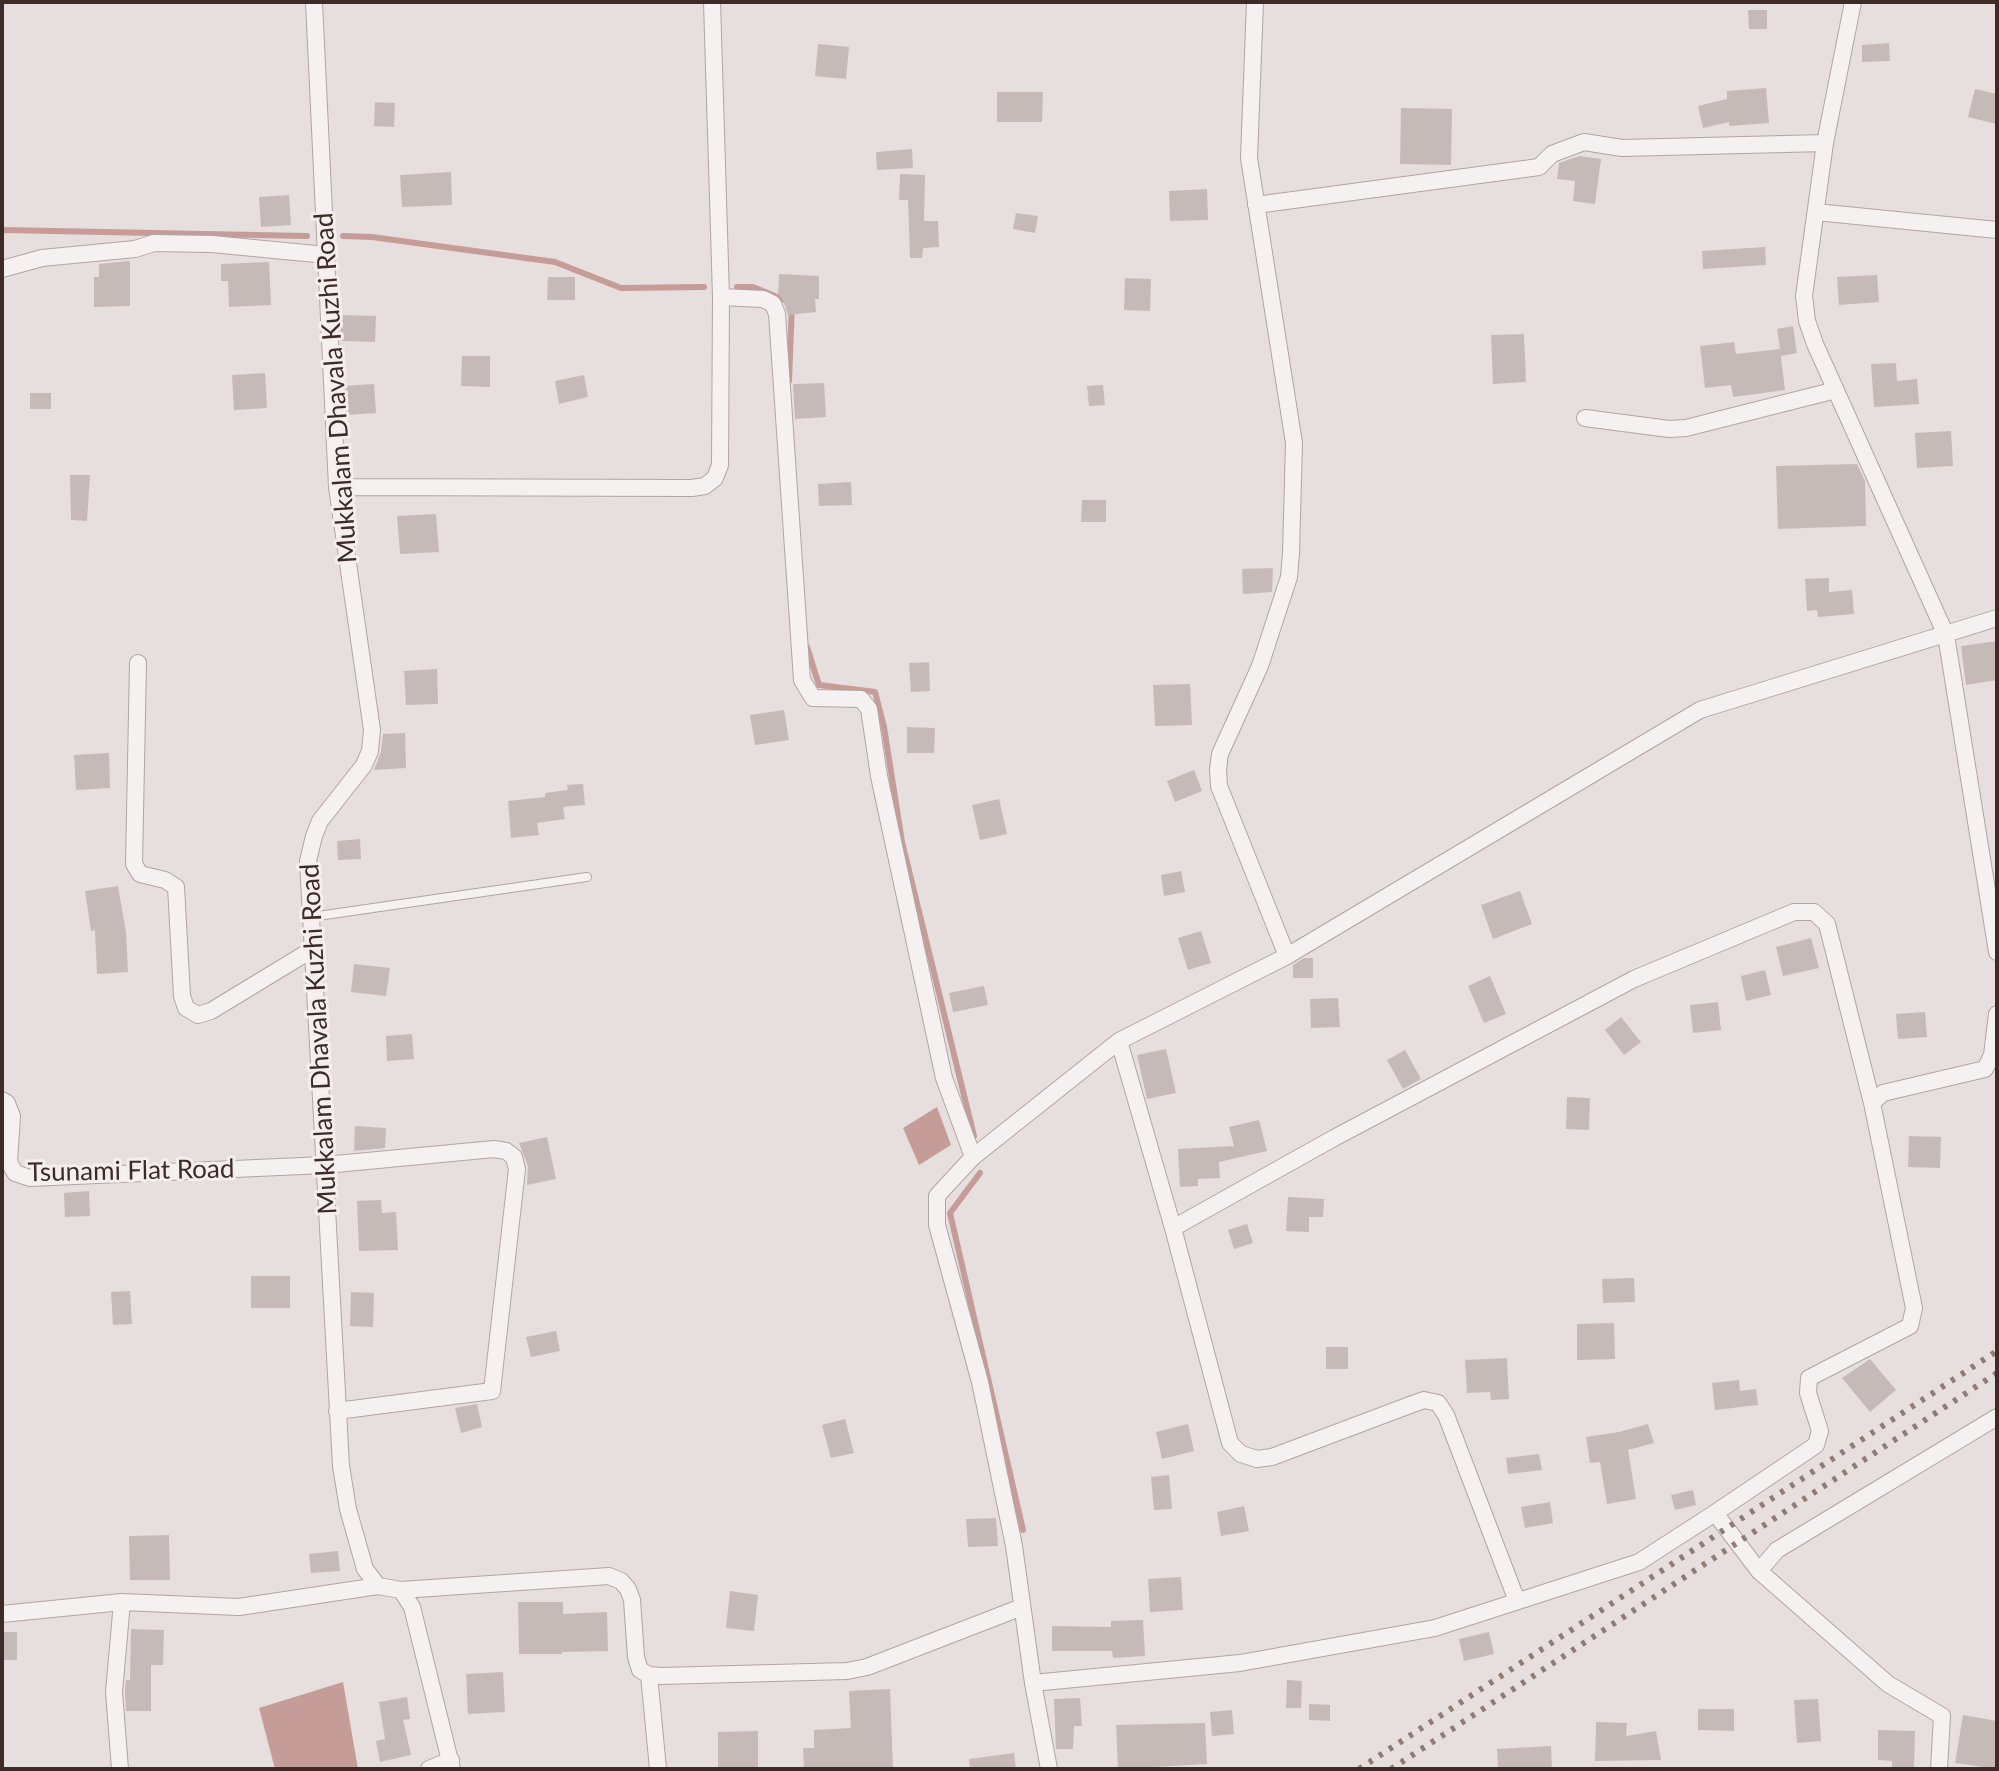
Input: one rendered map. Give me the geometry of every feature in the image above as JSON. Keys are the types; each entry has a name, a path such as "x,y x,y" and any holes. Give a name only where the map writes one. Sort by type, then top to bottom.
{"street":[{"name":"Mukkalam Dhavala Kuzhi Road","path":"314,2 337,487 372,730 370,751 364,765 320,821 308,861 337,1411 348,1509 365,1569 378,1586"},
{"path":"337,487 705,486 715,478 720,465 721,297 712,2"},
{"path":"1255,2 1249,137 1256,205 1294,443 1289,577 1260,666 1220,754 1218,769 1219,786 1287,956"},
{"path":"1853,2 1825,143 1804,296 1807,321 1946,635 1997,952"},
{"path":"1256,205 1539,167 1552,154 1584,142 1622,148 1825,143"},
{"path":"1816,212 1997,230"},
{"path":"2,269 42,258 135,249 154,243 212,244 326,255"},
{"path":"721,297 763,299 773,304 777,314 802,680 813,698 861,699 869,709 879,776 944,1078 973,1157"},
{"path":"1585,418 1669,429 1686,428 1836,390"},
{"path":"1049,1769 1033,1683 1014,1546 980,1382 937,1225 937,1196 973,1157 1119,1041 1287,956 1700,710 1997,618"},
{"path":"138,663 134,864 140,874 165,880 176,887 182,996 186,1008 198,1015 211,1011 313,949"},
{"path":"1033,1683 1240,1663 1435,1628 1639,1562 1816,1445 1820,1431 1808,1393 1809,1378 1910,1326 1914,1308 1872,1103 1827,924 1814,912 1794,912 1634,979 1334,1138 1173,1228"},
{"path":"1872,1103 1883,1093 1985,1069 1992,1055 1997,1014"},
{"path":"1119,1041 1230,1443 1241,1454 1257,1459 1272,1457 1424,1400 1438,1403 1446,1415 1517,1601"},
{"name":"Tsunami Flat Road","path":"2,1100 7,1103 12,1116 9,1162 15,1173 30,1178 325,1165"},
{"path":"325,1165 494,1149 506,1151 514,1157 517,1169 492,1391 337,1411"},
{"path":"1759,1571 1777,1550 1997,1417"},
{"path":"1715,1513 1759,1571 1888,1684 1942,1716 1939,1769"},
{"path":"2,1614 122,1602 239,1607 378,1586 401,1590 609,1576 621,1581 628,1589 632,1600 636,1657 640,1670 649,1675 847,1671 867,1667 1022,1607"},
{"path":"401,1590 412,1607 451,1764 429,1769"},
{"path":"120,1769 114,1692 122,1602"},
{"path":"649,1675 658,1769"}],"lane":[{"path":"311,917 587,877"}],"shaded area":[{"path":"937,1107 951,1145 919,1165 903,1128"},
{"path":"343,1682 358,1769 275,1769 259,1708"}],"building":[{"path":"1748,10 1767,10 1767,29 1749,29"},
{"path":"1889,43 1890,61 1862,62 1862,45"},
{"path":"818,44 849,47 846,79 815,76"},
{"path":"1766,88 1769,123 1729,126 1729,122 1703,128 1698,106 1727,99 1727,91"},
{"path":"1975,89 1997,94 1997,124 1968,117"},
{"path":"997,92 1043,92 1042,122 997,122"},
{"path":"375,102 395,103 394,127 374,126"},
{"path":"1401,108 1452,109 1451,165 1400,164"},
{"path":"912,149 913,168 877,170 876,152"},
{"path":"1579,156 1601,159 1595,204 1573,201 1575,181 1557,179 1559,163"},
{"path":"451,172 452,205 402,207 400,175"},
{"path":"900,174 925,175 924,221 938,221 939,247 923,248 922,258 910,258 908,200 899,200"},
{"path":"1207,189 1208,220 1170,221 1169,191"},
{"path":"289,195 291,225 261,227 259,197"},
{"path":"1016,213 1038,216 1035,233 1013,229"},
{"path":"1765,247 1766,265 1703,269 1702,251"},
{"path":"130,261 130,306 94,307 94,277 99,277 99,264"},
{"path":"269,262 271,305 229,307 228,281 221,281 221,264"},
{"path":"779,274 819,276 816,312 788,315 778,294"},
{"path":"1877,275 1879,302 1839,305 1837,277"},
{"path":"548,277 575,277 575,300 547,300"},
{"path":"1125,278 1151,279 1150,311 1124,310"},
{"path":"340,315 376,316 375,342 341,341"},
{"path":"1793,326 1797,353 1781,356 1777,329"},
{"path":"1524,334 1526,382 1493,384 1491,335"},
{"path":"1734,342 1736,354 1780,349 1785,390 1733,397 1731,385 1705,388 1700,346"},
{"path":"462,356 490,356 490,387 461,386"},
{"path":"1896,363 1897,381 1917,379 1919,404 1874,407 1871,364"},
{"path":"265,373 267,408 234,410 232,375"},
{"path":"584,375 588,397 559,404 555,381"},
{"path":"824,383 826,417 795,419 793,384"},
{"path":"374,384 376,413 345,415 343,386"},
{"path":"1103,385 1105,405 1089,406 1087,386"},
{"path":"30,393 51,393 51,409 30,409"},
{"path":"1951,431 1953,466 1917,468 1915,433"},
{"path":"1857,464 1865,481 1866,526 1778,529 1776,466"},
{"path":"70,475 90,475 87,521 71,520"},
{"path":"851,482 852,505 819,506 818,484"},
{"path":"1082,500 1106,500 1106,522 1081,522"},
{"path":"436,514 439,552 400,554 397,516"},
{"path":"1273,568 1272,592 1243,594 1242,569"},
{"path":"1829,578 1829,592 1852,590 1854,614 1818,617 1817,610 1807,611 1805,579"},
{"path":"1997,641 1997,680 1966,685 1961,646"},
{"path":"929,662 930,691 911,692 909,663"},
{"path":"437,669 438,704 406,705 404,671"},
{"path":"1190,684 1192,725 1155,726 1153,685"},
{"path":"784,710 789,740 755,745 750,715"},
{"path":"907,727 935,728 934,753 907,753"},
{"path":"405,733 406,768 374,770 381,752 383,734"},
{"path":"109,753 110,788 76,790 74,755"},
{"path":"1194,770 1202,791 1175,802 1167,781"},
{"path":"583,784 585,805 563,807 565,819 537,823 539,835 511,838 508,801 545,797 545,793 568,790 567,785"},
{"path":"999,799 1007,834 980,840 972,805"},
{"path":"360,839 361,859 338,860 337,841"},
{"path":"1181,871 1185,892 1164,896 1161,875"},
{"path":"118,886 126,932 128,972 97,974 95,930 91,931 85,891"},
{"path":"1520,891 1532,924 1493,939 1481,905"},
{"path":"1201,931 1211,963 1188,970 1178,938"},
{"path":"1811,938 1819,968 1783,976 1776,947"},
{"path":"1304,958 1313,958 1313,978 1293,978 1293,965"},
{"path":"354,964 390,968 386,996 351,992"},
{"path":"1765,970 1771,995 1746,1001 1741,976"},
{"path":"1490,976 1506,1014 1484,1023 1468,986"},
{"path":"984,986 988,1005 953,1012 949,993"},
{"path":"1338,998 1340,1027 1311,1028 1310,999"},
{"path":"1718,1002 1721,1030 1693,1033 1690,1005"},
{"path":"1925,1012 1927,1037 1898,1039 1896,1014"},
{"path":"1621,1017 1641,1042 1624,1055 1605,1030"},
{"path":"412,1034 414,1059 387,1061 386,1036"},
{"path":"1166,1049 1176,1093 1147,1099 1137,1055"},
{"path":"1405,1050 1421,1079 1403,1089 1387,1060"},
{"path":"1567,1097 1590,1098 1589,1130 1566,1129"},
{"path":"1259,1120 1267,1151 1219,1162 1220,1178 1198,1179 1198,1186 1180,1187 1178,1149 1234,1146 1229,1127"},
{"path":"355,1126 386,1128 385,1148 354,1151"},
{"path":"1909,1136 1941,1137 1940,1168 1908,1167"},
{"path":"547,1137 556,1179 527,1185 528,1166 519,1143"},
{"path":"89,1191 90,1216 65,1217 64,1193"},
{"path":"1288,1197 1324,1199 1323,1217 1309,1217 1309,1232 1286,1231"},
{"path":"381,1200 382,1213 396,1212 398,1250 359,1251 357,1201"},
{"path":"1247,1224 1253,1243 1234,1249 1228,1230"},
{"path":"251,1276 290,1276 290,1308 251,1308"},
{"path":"1634,1278 1635,1302 1603,1303 1602,1279"},
{"path":"130,1291 132,1324 113,1325 111,1292"},
{"path":"351,1292 374,1293 373,1327 350,1326"},
{"path":"1614,1323 1615,1359 1577,1360 1577,1324"},
{"path":"556,1331 560,1351 531,1357 526,1337"},
{"path":"1326,1347 1348,1347 1348,1369 1326,1369"},
{"path":"1507,1358 1509,1399 1491,1400 1490,1392 1467,1393 1465,1360"},
{"path":"1870,1359 1896,1390 1870,1412 1842,1378"},
{"path":"1739,1380 1740,1391 1756,1389 1758,1405 1715,1410 1712,1383"},
{"path":"477,1404 482,1427 461,1433 455,1408"},
{"path":"845,1419 854,1453 831,1458 822,1425"},
{"path":"1188,1424 1194,1451 1162,1459 1156,1432"},
{"path":"1648,1424 1654,1443 1628,1450 1636,1499 1607,1504 1600,1462 1590,1463 1586,1437"},
{"path":"1539,1454 1542,1470 1508,1474 1506,1458"},
{"path":"1169,1475 1172,1509 1154,1510 1151,1477"},
{"path":"1693,1490 1696,1505 1675,1510 1671,1495"},
{"path":"1550,1502 1553,1523 1525,1528 1521,1507"},
{"path":"1244,1506 1249,1531 1221,1536 1217,1512"},
{"path":"996,1518 998,1546 968,1547 966,1519"},
{"path":"169,1535 170,1580 130,1580 129,1536"},
{"path":"338,1551 340,1571 311,1573 309,1554"},
{"path":"1181,1577 1183,1610 1150,1612 1148,1579"},
{"path":"730,1591 758,1595 754,1631 726,1628"},
{"path":"518,1602 563,1602 563,1614 607,1612 608,1651 519,1654"},
{"path":"1143,1620 1145,1656 1113,1658 1112,1651 1052,1651 1052,1626 1111,1627 1111,1621"},
{"path":"131,1629 164,1630 163,1665 151,1665 151,1711 126,1711"},
{"path":"2,1632 17,1632 17,1660 2,1660"},
{"path":"1489,1632 1494,1654 1464,1661 1459,1639"},
{"path":"503,1672 505,1712 468,1714 466,1674"},
{"path":"1287,1680 1302,1681 1301,1708 1286,1708"},
{"path":"890,1689 893,1769 804,1769 803,1748 814,1748 814,1730 851,1728 849,1691"},
{"path":"407,1697 410,1719 403,1720 411,1755 380,1762 376,1741 385,1739 379,1702"},
{"path":"1080,1698 1082,1726 1074,1726 1073,1749 1056,1749 1054,1699"},
{"path":"1818,1699 1821,1741 1797,1743 1794,1700"},
{"path":"1309,1704 1330,1705 1330,1721 1309,1720"},
{"path":"1698,1709 1734,1709 1734,1731 1698,1730"},
{"path":"1232,1710 1234,1734 1212,1736 1210,1712"},
{"path":"1963,1715 1997,1721 1997,1769 1955,1763"},
{"path":"1596,1722 1627,1723 1626,1736 1656,1731 1661,1760 1595,1761"},
{"path":"1205,1723 1207,1764 1118,1769 1116,1725"},
{"path":"1878,1730 1915,1731 1914,1768 1892,1767 1892,1761 1878,1760"},
{"path":"758,1731 758,1769 718,1769 718,1732"},
{"path":"1551,1746 1552,1769 1498,1769 1497,1749"},
{"path":"1014,1753 1016,1769 970,1769 969,1759"}],"waterway":[{"path":"2,230 307,236"},
{"path":"343,236 372,237 555,262 621,288 704,287"},
{"path":"737,287 753,287 792,303 789,381"},
{"path":"807,647 819,685 875,692 884,727 902,842 974,1136"},
{"path":"980,1173 950,1213 1023,1530"}],"railway":[{"path":"1359,1769 1997,1351"},
{"path":"1391,1769 1997,1373"}]}
